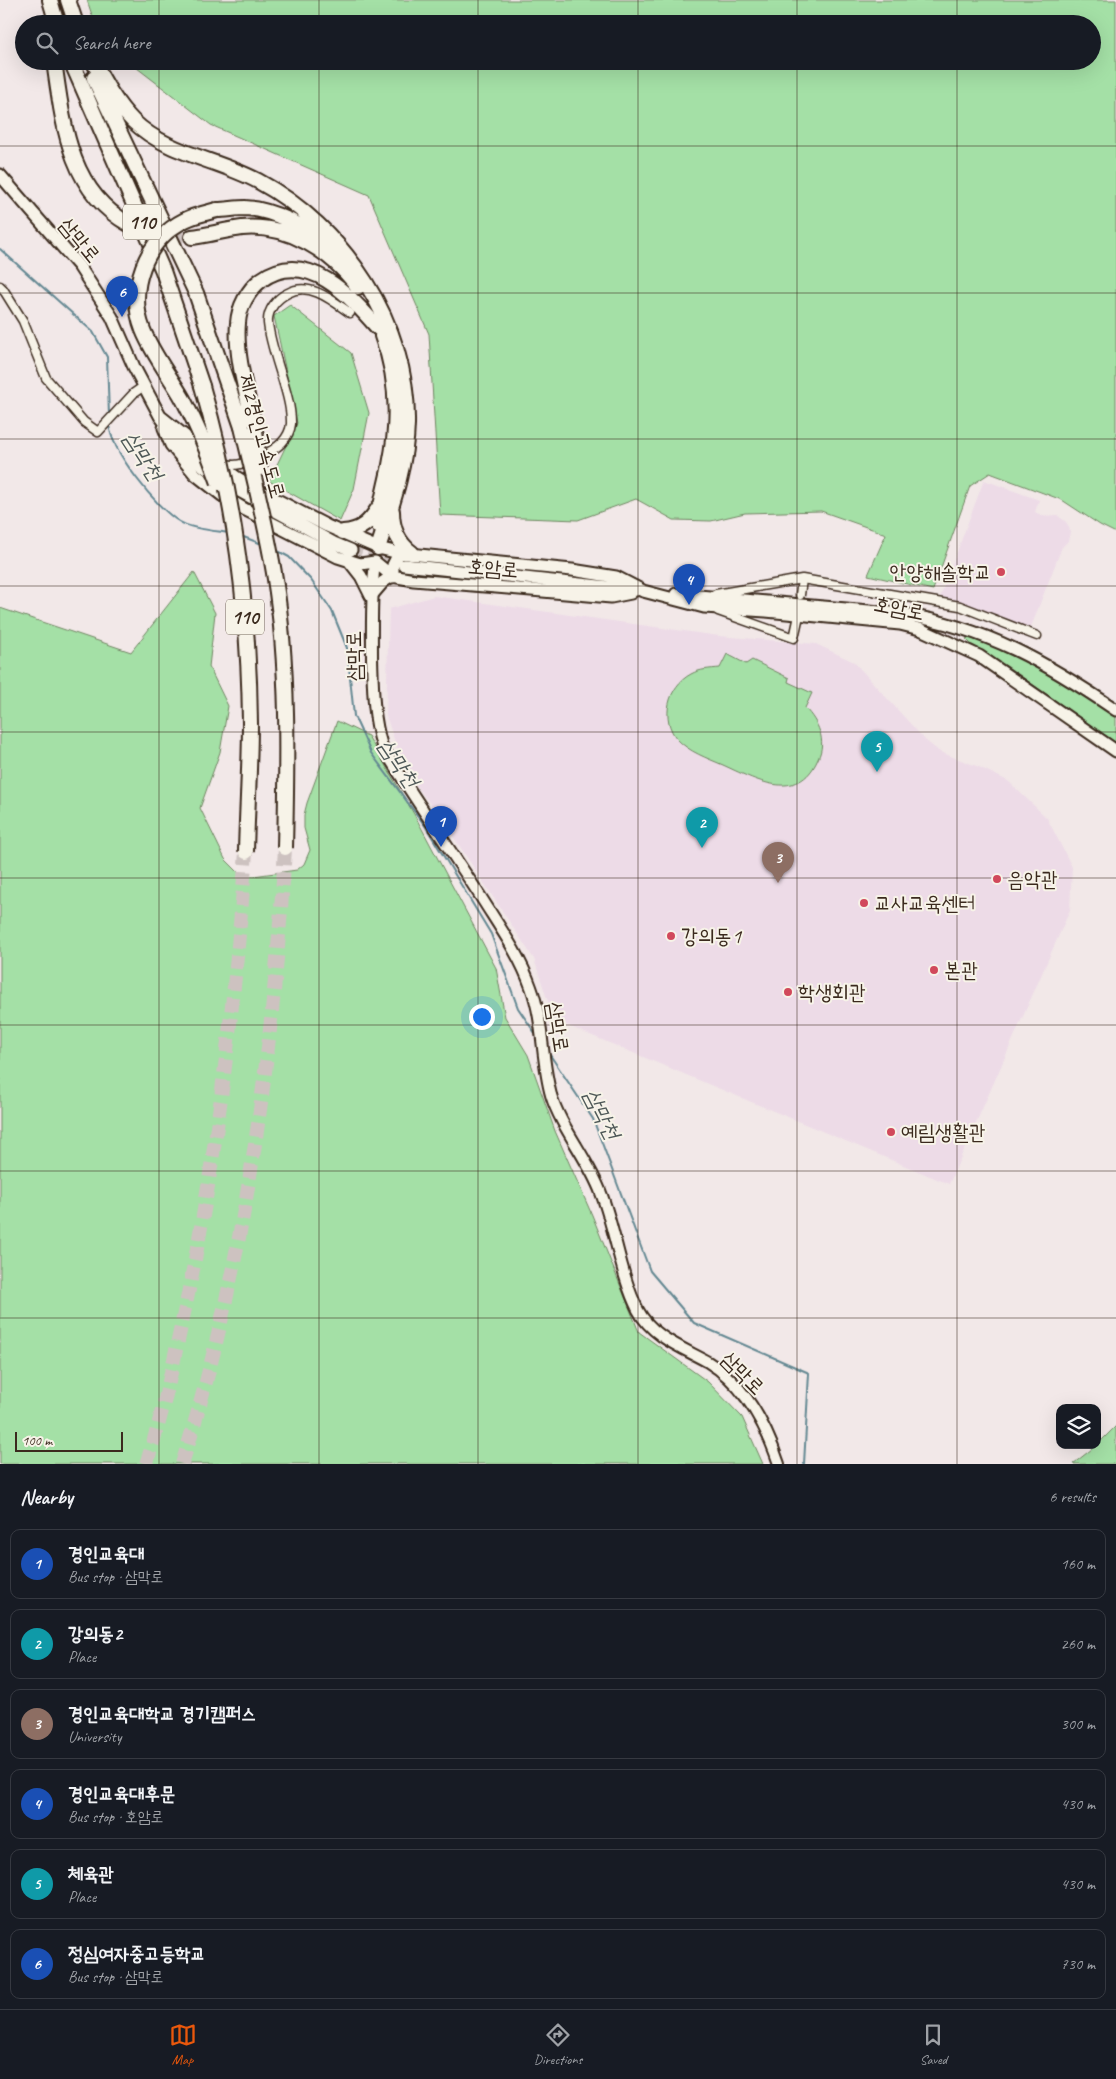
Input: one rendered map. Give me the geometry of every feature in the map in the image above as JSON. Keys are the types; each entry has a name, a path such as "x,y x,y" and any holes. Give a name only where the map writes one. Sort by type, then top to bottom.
{"highway":[{"path":"44,0 46,15"},
{"path":"50,0 54,15"},
{"path":"68,0 73,15"},
{"path":"56,70 70,146 81,175 97,200 116,217 128,224"},
{"name":"110","path":"75,70 163,271 202,386 215,434 234,524 245,616 250,724 246,852"},
{"name":"제2경인고속도로","path":"91,70 126,148 196,293 249,429 275,581 284,676 287,783 285,848"},
{"path":"98,70 123,110 140,127 167,144 241,173 284,196 310,216 340,247 359,274 386,320 402,369 407,432 403,461 378,523 377,555"},
{"path":"234,524 224,503 213,467 196,426 146,337 141,322 138,305 141,271 150,252 156,243 174,226 184,220 217,210 246,208 288,221 311,232 334,248 359,274"},
{"path":"192,237 248,228 283,233 318,248 343,268 369,305 390,364 396,406 394,449 388,500 395,529 403,546 405,557"},
{"path":"249,429 238,340 240,312 247,295 257,284 269,276 281,272 296,271 326,279 343,290 378,328"},
{"path":"342,532 352,532 364,526 388,500"}],"main road":[{"name":"삼막로","path":"0,175 79,266 112,317 160,416 171,445 195,474 244,509 338,557 350,556"},
{"name":"삼막로","path":"160,416 212,458 254,488 357,539 377,555 360,564 334,543 230,486 202,465 178,440 160,416"},
{"path":"338,557 350,554 355,550 357,539"},
{"path":"377,555 392,576"},
{"name":"호암로","path":"377,555 572,570 616,577 643,591 766,610 900,624 920,629 979,656 1116,751"},
{"path":"350,556 371,596 383,582 392,576"},
{"path":"392,576 393,566 405,557"},
{"name":"호암로","path":"392,576 611,597 643,591"},
{"name":"호암로","path":"704,601 904,614 954,625 992,638 1024,652 1059,672 1116,710"}],"street":[{"path":"0,286 23,321 46,378 84,422 98,432 134,393 144,386"},
{"path":"212,458 235,466 244,463 270,452 282,444 291,426 289,407 268,322 272,306 279,298 297,289 310,290 324,296 350,314"},
{"name":"삼막로","path":"377,555 371,596 373,705 382,746 462,868 521,963 531,988 542,1033 544,1060 552,1096 601,1191 638,1310 649,1325 665,1338 709,1363 731,1382 751,1404 771,1440 779,1464"},
{"path":"800,595 802,579"},
{"path":"704,601 802,579 960,606 1037,636"},
{"path":"704,601 794,638 798,620"}],"shaded area":[{"name":"안양해솔학교","path":"984,480 1039,500 1035,512 1043,516 1057,515 1069,527 1068,541 1062,547 1029,632 940,597"},
{"path":"434,596 719,636 816,644 854,662 926,741 940,752 979,767 1008,781 1047,818 1072,867 1070,910 949,1184 554,1020 534,959 443,821 405,771 386,716 389,609"}],"green space":[{"path":"87,0 1116,0 1116,533 1100,525 1062,500 990,473 970,486 933,590 868,575 886,534 821,511 745,513 711,521 674,520 636,499 578,520 440,515 429,334 369,195 211,125 140,70 1101,70 1101,15 92,15"},
{"path":"290,305 351,353 369,413 354,489 340,521 269,481 297,423 274,316"},
{"path":"194,572 215,613 209,667 228,706 220,752 200,808 225,859 239,873 253,876 297,870 304,864 310,850 304,828 304,815 337,721 368,736 414,814 496,968 505,1017 528,1055 555,1131 592,1215 639,1332 708,1382 742,1417 763,1464 0,1464 0,608 131,652"},
{"path":"969,637 1007,650 1045,670 1116,715 1116,743 1008,667 971,644 966,639"},
{"path":"727,654 746,664 752,660 789,678 788,682 812,693 805,708 814,719 820,732 821,752 809,773 799,781 787,785 775,784 748,776 693,751 682,744 672,731 668,713 669,704 677,686 683,679 694,672 720,668"},
{"path":"1116,1426 1116,1464 1073,1464 1092,1449 1101,1449 1101,1441"}],"waterway":[{"name":"삼막천","path":"0,249 93,332 107,357 109,416"},
{"name":"삼막천","path":"109,423 111,434 126,463 159,505 180,522 190,526 229,533"},
{"name":"삼막천","path":"241,536 262,544"},
{"name":"삼막천","path":"276,550 289,557 311,580 332,611 347,648 354,716 371,753 426,827 491,934 518,1008 537,1036"},
{"name":"삼막천","path":"548,1052 593,1119 650,1271 694,1323 809,1373 804,1464"}],"tunnel":[{"path":"129,224 165,236 192,237"},
{"path":"351,550 376,559 402,564"},
{"path":"182,1464 204,1389 223,1313 253,1159 273,1004 285,848"},
{"path":"146,1464 158,1427 172,1370 206,1198 230,1025 246,852"}],"place":[{"name":"정심여자중고등학교","path":"122,317"},
{"name":"안양해솔학교","path":"1001,572"},
{"name":"경인교육대후문","path":"689,605"},
{"name":"체육관","path":"877,772"},
{"name":"경인교육대","path":"441,847"},
{"name":"강의동2","path":"702,848"},
{"name":"음악관","path":"997,879"},
{"name":"경인교육대학교 경기캠퍼스","path":"778,883"},
{"name":"교사교육센터","path":"864,903"},
{"name":"강의동1","path":"671,936"},
{"name":"본관","path":"934,970"},
{"name":"학생회관","path":"788,992"},
{"name":"예림생활관","path":"891,1132"}]}
